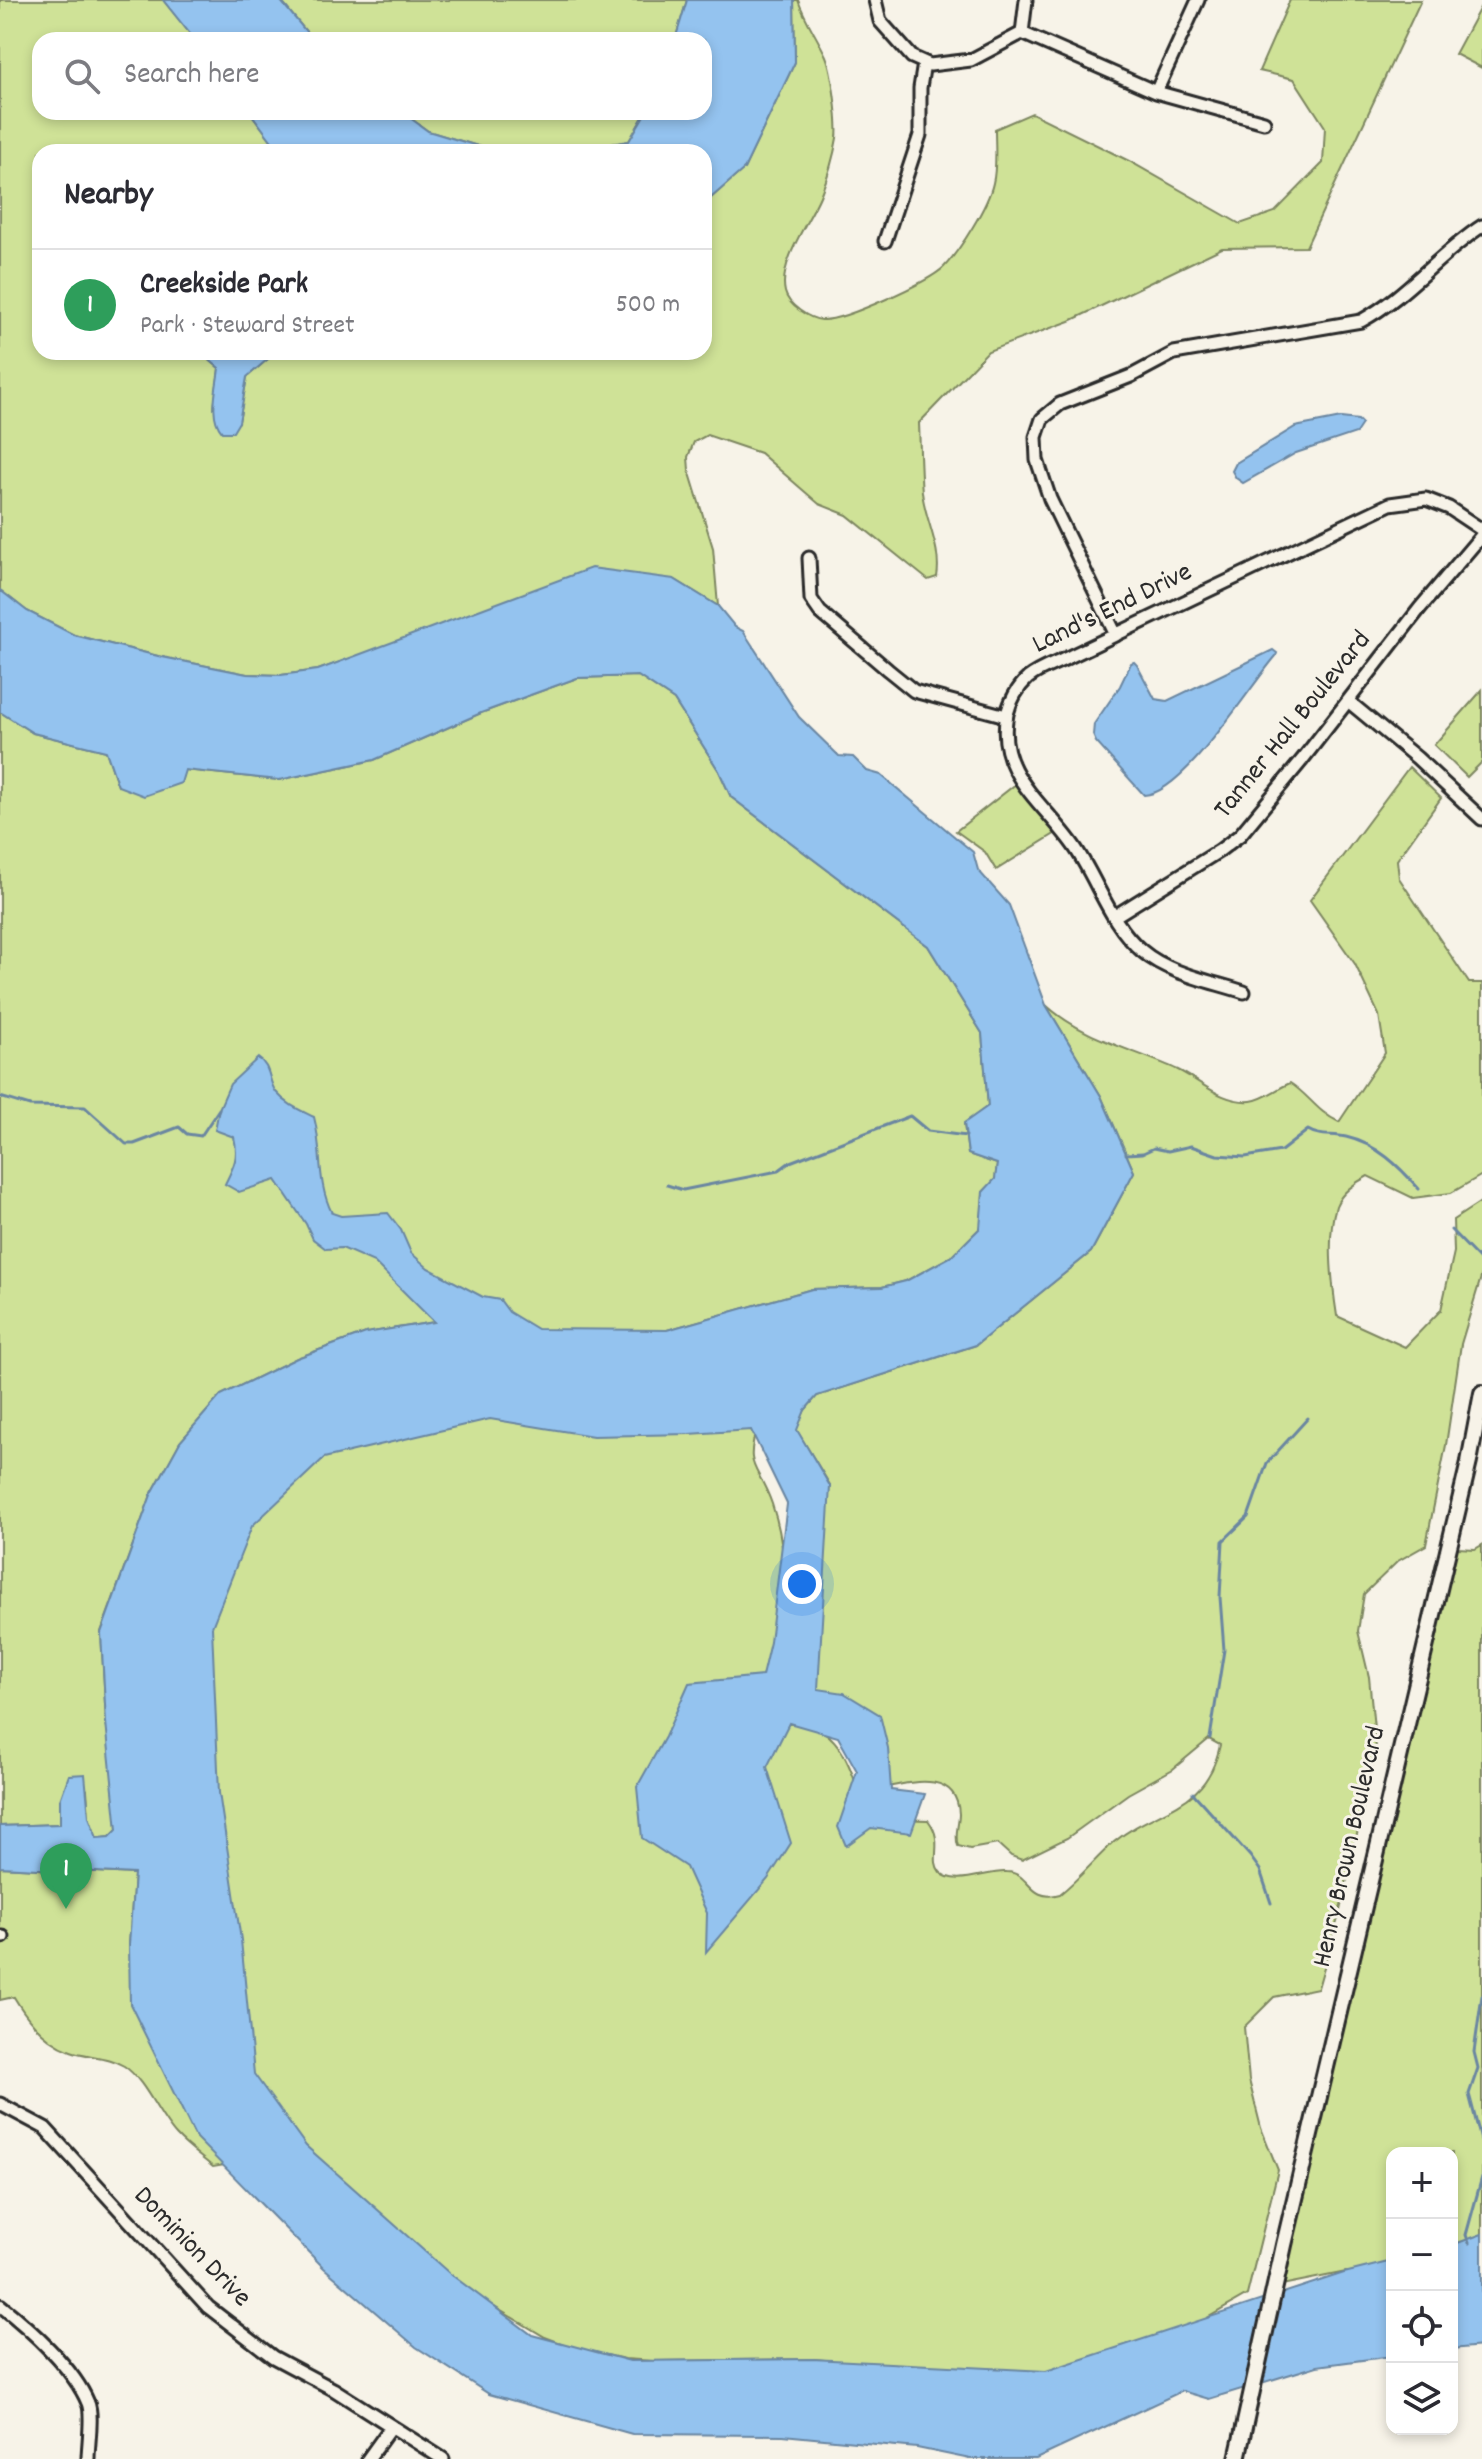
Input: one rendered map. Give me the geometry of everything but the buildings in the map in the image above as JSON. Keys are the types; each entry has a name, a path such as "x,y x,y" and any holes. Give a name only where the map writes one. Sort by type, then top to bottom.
{"main road":[{"name":"Henry Brown Boulevard","path":"1237,2459 1284,2245 1469,1462 1482,1393"},
{"name":"Henry Brown Boulevard","path":"1469,1462 1482,1422"}],"street":[{"path":"875,0 880,21 912,57 930,65 971,60 1022,33"},
{"path":"1022,33 1026,0"},
{"path":"1156,92 1198,0"},
{"path":"1022,33 1156,92 1264,122"},
{"path":"885,241 920,135 920,88 924,63"},
{"path":"1116,635 1050,499 1037,460 1036,437 1042,419 1060,404 1131,376 1174,353 1361,321 1387,306 1454,244 1482,226"},
{"name":"Land's End Drive","path":"1006,716 1016,692 1029,677 1390,504 1426,499 1449,508 1482,532"},
{"name":"Tanner Hall Boulevard","path":"1115,916 1240,835 1482,532"},
{"path":"809,558 811,599 820,612 914,691 1006,716 1003,731 1007,756 1015,773 1075,849 1115,916 1141,950 1159,963 1244,992"},
{"path":"1348,701 1417,758 1482,819"},
{"name":"Dominion Drive","path":"0,2104 45,2128 208,2307 273,2357 333,2389 443,2459"},
{"path":"0,2305 30,2330 63,2365 89,2405 88,2459"},
{"path":"368,2459 391,2427"}],"green space":[{"path":"0,0 163,0 189,32 32,32 32,120 256,120 274,144 32,144 32,360 210,360 219,368 214,408 239,422 247,377 267,360 712,360 712,197 744,169 795,62 794,0 798,0 828,61 837,138 823,189 790,256 784,281 790,302 811,317 822,320 885,300 944,267 973,227 990,193 995,170 995,129 1032,113 1129,161 1240,224 1275,212 1323,163 1325,127 1294,79 1259,71 1290,0 1421,0 1306,247 1222,248 1070,321 988,351 919,423 922,492 937,555 937,577 928,580 847,515 819,504 760,453 707,435 694,442 688,457 689,470 713,548 718,606 674,579 366,653 318,670 281,675 247,674 74,635 27,611 0,590"},
{"path":"280,0 687,0 677,32 306,32"},
{"path":"1482,4 1482,68 1455,54"},
{"path":"413,120 641,120 629,141 611,144 471,144 428,131"},
{"path":"638,676 674,700 719,771 731,797 928,946 982,1033 988,1106 964,1124 968,1154 997,1164 995,1180 983,1192 981,1227 952,1256 906,1281 882,1287 812,1289 667,1330 587,1337 435,1322 366,1333 297,1358 221,1395 180,1442 151,1495 101,1632 117,1830 110,1837 97,1839 89,1817 87,1790 60,1800 60,1824 0,1826 0,712 33,733 106,751 118,786 184,770 279,780 374,760 481,713 577,678"},
{"path":"1482,690 1482,762 1467,777 1434,745"},
{"path":"1409,767 1441,798 1397,860 1399,878 1469,983 1482,983 1482,1175 1451,1193 1413,1198 1368,1176 1345,1192 1336,1206 1331,1232 1337,1316 1405,1347 1441,1310 1454,1252 1453,1220 1482,1201 1482,1274 1461,1344 1446,1445 1426,1545 1398,1561 1364,1594 1358,1631 1369,1677 1376,1749 1339,1915 1318,1988 1274,1997 1244,2027 1249,2080 1261,2128 1278,2170 1247,2295 1193,2326 1061,2383 815,2359 625,2359 574,2348 545,2337 486,2302 365,2210 248,2084 188,1776 231,1504 324,1410 758,1423 752,1459 772,1504 779,1530 786,1585 782,1725 802,1724 819,1729 832,1738 850,1767 866,1818 928,1820 936,1836 937,1867 946,1877 963,1879 1007,1872 1021,1877 1042,1894 1060,1894 1130,1830 1191,1796 1213,1767 1220,1745 1209,1739 1173,1769 1128,1794 1067,1838 1022,1860 1011,1856 998,1844 970,1849 958,1846 959,1814 951,1791 933,1782 887,1787 806,1692 830,1485 796,1429 805,1410 817,1396 976,1345 1091,1252 1134,1172 1101,1096 1046,1005 1076,1027 1178,1070 1231,1099 1256,1100 1290,1083 1339,1122 1385,1053 1379,1015 1355,964 1310,900"},
{"path":"1021,780 1061,830 996,870 985,852 956,831"},
{"path":"1482,1545 1482,2247 1458,2261 1458,2147 1386,2147 1386,2274 1346,2272 1272,2287 1419,1660 1440,1547 1475,1549"},
{"path":"0,1867 134,1874 129,1945 231,2164 213,2167 185,2144 169,2127 132,2072 124,2066 62,2047 38,2029 14,1997 0,2000"}],"water":[{"path":"163,0 280,0 306,32 189,32"},
{"path":"687,0 794,0 795,62 744,169 712,197 712,144 611,144 629,141 641,120 712,120 712,32 677,32"},
{"path":"256,120 413,120 428,131 471,144 274,144"},
{"path":"210,360 267,360 247,377 239,422 233,432 222,432 215,418 219,368"},
{"path":"1341,418 1358,420 1362,424 1356,433 1296,453 1243,483 1232,471 1236,463 1295,427"},
{"path":"591,568 674,579 718,606 735,627 743,631 799,717 839,756 853,757 867,771 881,775 973,852 978,870 1009,905 1046,1005 1101,1096 1134,1172 1091,1252 976,1345 817,1396 805,1410 797,1430 830,1486 818,1689 844,1693 880,1715 888,1748 891,1790 925,1794 911,1833 871,1828 846,1846 838,1827 857,1771 838,1737 789,1723 767,1767 791,1843 768,1879 706,1952 707,1913 686,1867 642,1838 637,1787 665,1737 689,1683 762,1676 770,1642 787,1504 751,1430 593,1436 490,1419 324,1458 252,1526 212,1627 219,1793 241,1940 254,2074 306,2146 449,2273 532,2335 630,2361 812,2359 1046,2371 1344,2273 1386,2262 1386,2357 1317,2366 1209,2399 1182,2391 1036,2459 970,2459 917,2448 783,2435 632,2434 489,2394 416,2347 324,2268 196,2138 130,2004 129,1945 134,1874 0,1867 0,1826 60,1824 60,1800 69,1775 85,1774 89,1817 97,1838 110,1837 117,1830 101,1633 151,1495 180,1442 221,1395 297,1358 366,1333 434,1322 374,1262 342,1248 326,1249 313,1239 276,1180 239,1192 225,1184 236,1150 234,1137 215,1130 219,1109 230,1084 258,1058 265,1065 273,1088 280,1097 314,1117 324,1189 332,1213 341,1216 388,1213 401,1230 411,1253 428,1268 483,1297 500,1300 509,1312 537,1329 667,1330 812,1289 882,1287 906,1281 952,1256 980,1228 983,1192 995,1179 997,1164 968,1154 964,1123 988,1106 982,1033 928,946 731,797 719,771 674,700 638,676 577,678 481,713 374,760 279,780 185,770 181,783 144,796 118,786 106,751 33,733 0,712 0,590 27,611 74,635 247,674 281,675 318,670"},
{"path":"1273,650 1276,656 1215,737 1178,777 1160,790 1144,795 1096,742 1094,724 1120,686 1131,663 1137,665 1155,699 1167,701"},
{"path":"1482,2234 1482,2346 1458,2348 1458,2243"}],"waterway":[{"path":"0,1097 30,1106 85,1107 126,1144 134,1144 179,1127 187,1134 201,1136 219,1109"},
{"path":"667,1185 683,1190 778,1171 790,1162 910,1116 928,1131 966,1136"},
{"path":"1126,1154 1143,1153 1154,1148 1168,1151 1191,1146 1217,1155 1245,1157 1281,1151 1308,1130 1346,1137 1368,1145 1395,1164 1419,1189"},
{"path":"1451,1230 1482,1262"},
{"path":"1210,1738 1224,1650 1220,1597 1223,1541 1248,1517 1267,1463 1308,1418"},
{"path":"1193,1793 1260,1870 1271,1903"},
{"path":"1482,1996 1474,2052 1478,2068 1469,2094 1482,2144"},
{"path":"1469,2243 1466,2235 1482,2177"}],"place":[{"name":"Creekside Park","path":"66,1909"}]}
